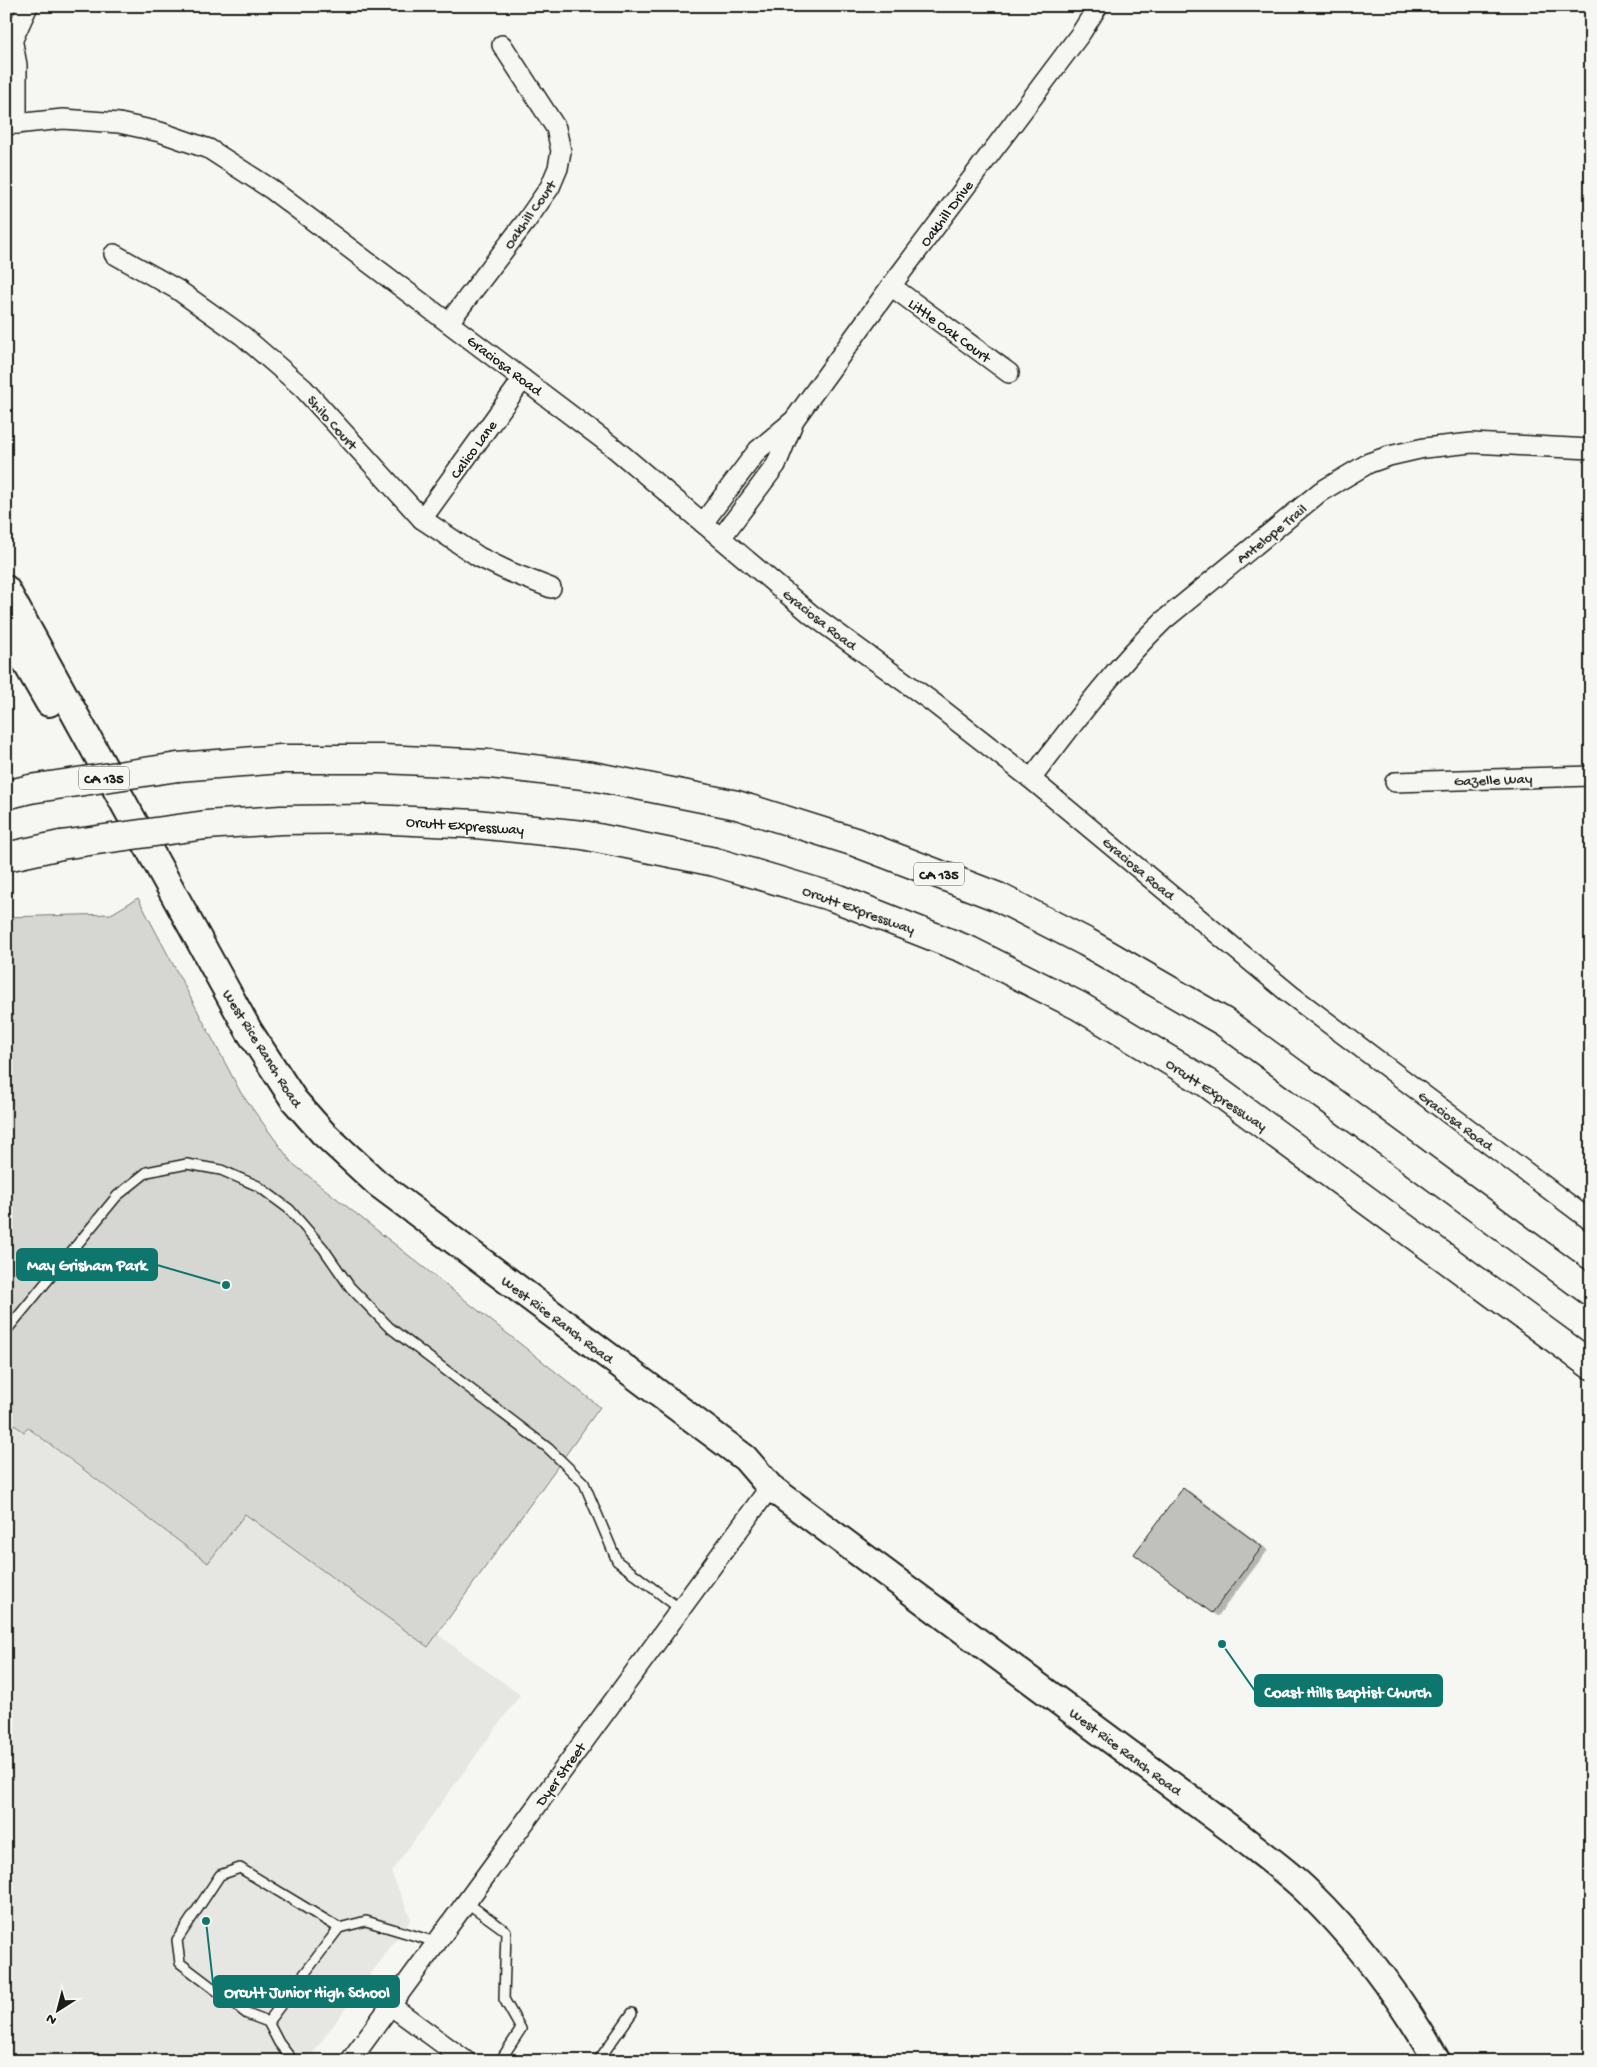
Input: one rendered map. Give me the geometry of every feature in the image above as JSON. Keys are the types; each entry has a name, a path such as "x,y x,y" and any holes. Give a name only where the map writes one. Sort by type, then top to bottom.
{"highway":[{"name":"CA 135","path":"18,792 178,767 281,759 382,759 509,766 592,776 737,805 855,842 998,897 1086,942 1224,1022 1591,1292"},
{"name":"Orcutt Expressway","path":"6,857 60,845 206,825 281,820 371,819 476,824 582,834 715,862 833,897 978,955 1079,1006 1207,1083 1591,1365"}],"main road":[{"name":"West Rice Ranch Road","path":"6,589 249,1031 294,1100 323,1133 377,1184 745,1458 770,1487 1235,1832 1307,1891 1365,1953 1420,2031 1437,2061"},
{"name":"West Rice Ranch Road","path":"6,628 239,1042 280,1107 311,1144 366,1195 560,1341 736,1472 770,1487"}],"street":[{"path":"11,125 17,65 9,46 28,6"},
{"name":"Oakhill Drive","path":"721,538 776,465 794,420 891,286 1081,33 1098,6"},
{"name":"Oakhill Court","path":"448,322 527,220 550,187 558,168 561,150 556,128 502,45"},
{"name":"Graciosa Road","path":"11,125 63,119 119,123 160,132 209,150 272,189 613,447 812,615 932,701 1031,778 1291,995 1591,1221"},
{"name":"Shilo Court","path":"114,254 178,290 243,336 303,388 422,519 479,557 510,572 551,588"},
{"name":"Little Oak Court","path":"891,286 1009,374"},
{"name":"Calico Lane","path":"422,519 523,379"},
{"name":"Oakhill Drive","path":"703,523 758,450 794,420"},
{"name":"Antelope Trail","path":"1031,778 1098,692 1142,641 1164,620 1320,492 1369,463 1424,448 1472,443 1591,449"},
{"name":"Gazelle Way","path":"1395,782 1591,776"},
{"name":"Dyer Street","path":"350,2061 770,1487"},
{"path":"390,2005 466,2061"}],"lane":[{"path":"6,1331 117,1196 147,1172 187,1164 221,1170 258,1186 289,1210 324,1248 350,1286 389,1327 548,1448 584,1483 617,1561 680,1609"},
{"path":"293,2061 279,2043 268,2022 247,2014 180,1963 177,1940 220,1875 240,1868 339,1928"},
{"path":"466,1902 506,1931 504,2000 521,2029 500,2061"},
{"path":"268,2022 339,1928 366,1921 436,1942"},
{"path":"598,2061 632,2013"}],"shaded area":[{"path":"138,898 241,1093 292,1163 600,1407 428,1647 245,1514 208,1563 28,1428 24,1432 6,1419 6,917 111,914"},
{"path":"6,1420 22,1432 26,1428 206,1562 244,1514 428,1647 437,1634 520,1695 391,1872 411,1919 307,2061 10,2061 6,2058"}],"building":[{"path":"1183,1488 1262,1547 1212,1613 1134,1554"}],"place":[{"name":"May Grisham Park","path":"226,1285"},
{"name":"Coast Hills Baptist Church","path":"1222,1644"},
{"name":"Orcutt Junior High School","path":"206,1921"}]}
